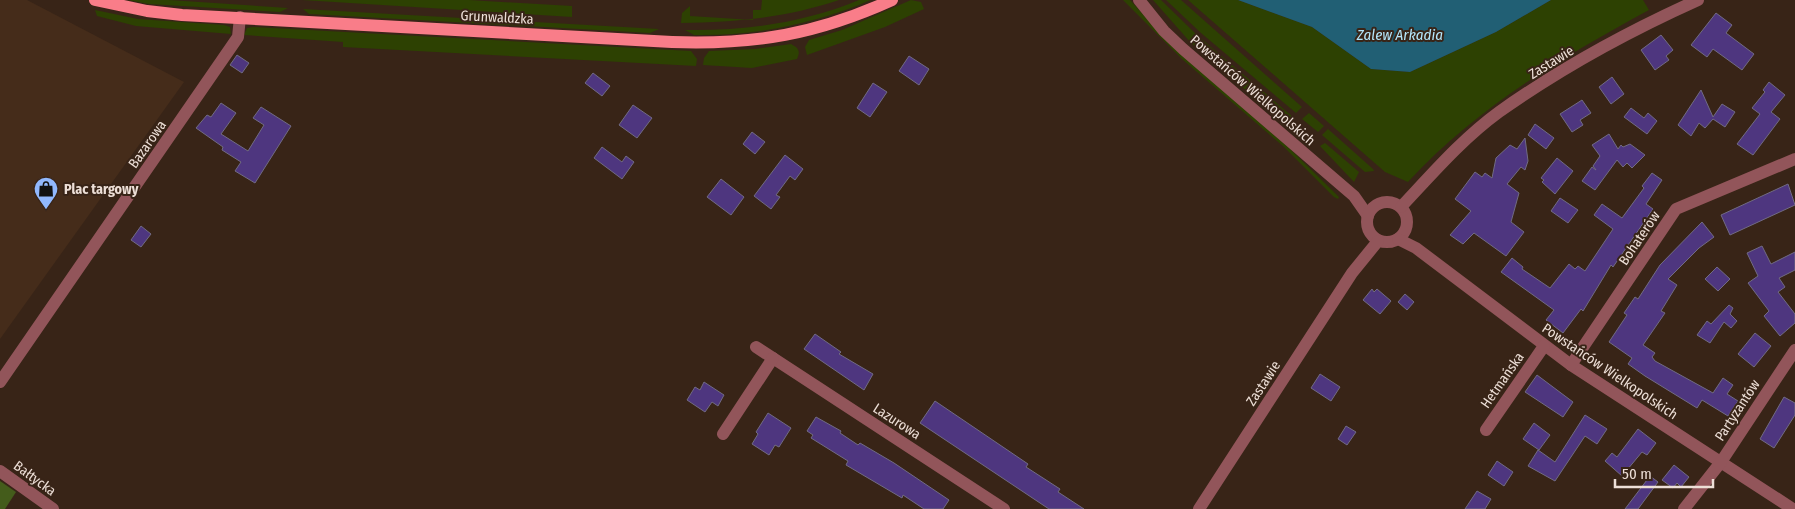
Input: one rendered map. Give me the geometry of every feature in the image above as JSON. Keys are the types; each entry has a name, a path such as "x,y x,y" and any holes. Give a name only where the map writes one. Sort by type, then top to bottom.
{"main road":[{"name":"Grunwaldzka","path":"95,0 147,11 240,18 721,43 755,41 824,27 892,0"}],"street":[{"name":"Powstańców Wielkopolskich","path":"1139,0 1164,32 1354,196 1368,216"},
{"name":"Zastawie","path":"1398,206 1498,112 1608,43 1698,0"},
{"name":"Bazarowa","path":"0,382 238,37 240,18"},
{"name":"Bohaterów","path":"1571,365 1676,209 1795,159"},
{"name":"Powstańców Wielkopolskich","path":"1354,196 1378,204"},
{"path":"1384,202 1398,206 1407,219 1407,229 1398,240 1389,243 1374,237 1368,228 1368,216 1378,204 1384,202"},
{"name":"Powstańców Wielkopolskich","path":"1407,229 1416,248"},
{"name":"Zastawie","path":"1199,509 1374,237"},
{"name":"Powstańców Wielkopolskich","path":"1398,240 1416,248 1571,365 1793,509"},
{"name":"Hetmańska","path":"1486,430 1544,346"},
{"name":"Lazurowa","path":"756,347 1004,509"},
{"name":"Partyzantów","path":"1684,509 1721,462 1795,350"},
{"path":"723,434 773,358"},
{"name":"Bałtycka","path":"0,471 53,509"}],"shaded area":[{"name":"Plac targowy","path":"0,0 27,0 184,82 0,339"}],"green space":[{"path":"128,0 169,0 288,8 280,12 149,4"},
{"path":"302,0 469,0 572,6 572,17"},
{"path":"762,0 839,0 799,11 753,19 753,10 761,10"},
{"path":"859,0 871,0 828,16 762,31 694,35 685,30 730,29 774,24 817,15"},
{"path":"911,0 921,2 924,9 885,27 807,55 805,47 809,40 842,30"},
{"path":"1123,0 1130,0 1169,43 1288,147 1339,197 1338,199 1284,147 1182,59"},
{"path":"1153,0 1161,0 1198,36 1293,117 1290,120 1270,111 1191,43"},
{"path":"1166,0 1181,0 1302,107 1296,113 1201,33"},
{"path":"1188,0 1238,0 1312,27 1371,69 1410,72 1496,32 1551,0 1643,0 1649,10 1552,66 1491,107 1462,130 1408,182 1385,172"},
{"path":"690,6 690,16 746,20 681,23 682,13"},
{"path":"303,9 659,29 650,33 309,14"},
{"path":"95,10 138,19 224,25 230,27 231,34 136,26 97,16"},
{"path":"247,28 691,51 697,59 696,66 343,47 343,42 244,35"},
{"path":"791,44 798,50 797,59 752,68 703,65 704,58 709,51 755,49"},
{"path":"1309,113 1324,126 1318,132 1302,119"},
{"path":"1328,129 1374,171 1365,172 1322,135"},
{"path":"1325,143 1359,172 1354,182 1320,146"},
{"path":"0,481 16,492 5,509 0,509"}],"water":[{"name":"Zalew Arkadia","path":"1238,0 1551,0 1496,32 1410,72 1371,69 1312,27"}],"building":[{"path":"1716,13 1732,25 1726,33 1754,54 1742,70 1713,49 1707,57 1691,45"},
{"path":"1661,35 1673,50 1666,56 1669,60 1655,70 1641,50"},
{"path":"237,55 249,63 242,73 230,65"},
{"path":"909,56 929,69 919,85 899,71"},
{"path":"593,73 610,86 602,96 585,83"},
{"path":"1612,77 1624,94 1611,104 1599,87"},
{"path":"1769,82 1785,95 1771,112 1780,119 1753,155 1737,144 1760,114 1752,108 1765,92 1763,90"},
{"path":"873,83 887,92 870,117 857,108"},
{"path":"1701,90 1713,117 1722,104 1735,112 1725,127 1713,119 1705,128 1699,123 1691,136 1678,125"},
{"path":"1582,100 1591,113 1580,120 1583,125 1572,132 1560,114"},
{"path":"221,103 236,113 221,134 248,151 264,125 253,118 261,107 291,126 255,183 235,171 241,162 222,150 223,147 196,128 207,115 211,117"},
{"path":"633,105 652,118 637,138 619,125"},
{"path":"1631,108 1644,118 1648,113 1657,121 1647,134 1624,117"},
{"path":"1535,124 1554,138 1546,149 1528,135"},
{"path":"752,132 765,142 755,154 743,144"},
{"path":"1609,134 1618,149 1621,145 1623,147 1630,144 1645,155 1632,168 1627,163 1623,167 1617,160 1595,190 1582,181 1592,167 1596,170 1593,166 1600,156 1592,145"},
{"path":"1525,138 1528,161 1525,170 1521,167 1507,184 1519,193 1511,222 1524,232 1506,256 1474,233 1463,244 1450,235 1471,211 1455,199 1475,172 1482,177 1485,173 1492,178 1496,158 1510,145 1517,149"},
{"path":"602,147 622,162 626,156 634,162 622,179 594,158"},
{"path":"785,155 803,169 795,180 790,176 776,195 780,197 771,209 754,196"},
{"path":"1557,158 1573,171 1555,194 1542,182 1544,180 1541,178"},
{"path":"1652,173 1662,180 1646,204 1653,209 1613,267 1611,265 1583,311 1581,309 1563,333 1546,320 1554,310 1501,272 1512,258 1523,267 1522,269 1550,288 1569,264 1575,269 1578,266 1585,271 1613,229 1594,215 1602,204 1622,218 1644,188 1642,186"},
{"path":"721,179 744,197 731,215 707,197"},
{"path":"1788,184 1795,205 1730,235 1721,215"},
{"path":"1560,198 1578,210 1568,223 1551,211"},
{"path":"1702,222 1714,237 1699,248 1668,279 1677,285 1661,311 1665,313 1643,345 1655,353 1652,357 1655,361 1713,393 1723,378 1733,385 1727,394 1738,401 1728,416 1702,400 1697,408 1645,376 1628,364 1632,358 1609,342 1627,315 1624,313 1635,297 1638,299 1660,265"},
{"path":"141,226 151,234 141,247 131,240"},
{"path":"1762,246 1771,264 1795,252 1795,270 1779,278 1785,287 1778,292 1795,314 1795,323 1780,336 1764,316 1769,311 1748,283 1758,276 1747,253"},
{"path":"1717,267 1730,279 1718,291 1705,279"},
{"path":"1372,289 1374,292 1377,289 1391,301 1380,314 1363,300"},
{"path":"1405,294 1414,302 1407,310 1398,302"},
{"path":"1729,305 1733,308 1730,314 1737,321 1731,328 1724,322 1710,343 1697,335 1707,321 1711,324"},
{"path":"1755,333 1771,346 1754,367 1738,354"},
{"path":"815,334 841,352 839,354 873,374 864,390 804,349"},
{"path":"1320,374 1340,387 1331,401 1311,388"},
{"path":"1537,375 1573,402 1563,417 1525,392"},
{"path":"704,382 724,395 718,406 712,402 705,412 687,400 695,387 700,390"},
{"path":"1784,397 1795,403 1795,415 1774,448 1760,439"},
{"path":"935,401 1028,464 1026,467 1060,489 1058,492 1084,509 1049,509 920,423"},
{"path":"768,413 791,428 779,447 775,445 769,455 752,444 758,434 756,432"},
{"path":"1585,415 1607,429 1597,444 1585,436 1555,481 1528,466 1538,450 1555,462"},
{"path":"816,417 841,431 840,433 858,445 860,443 894,463 949,500 943,509 924,509 903,495 902,498 846,465 848,461 811,438 813,435 807,431"},
{"path":"1534,423 1550,435 1539,450 1523,439"},
{"path":"1346,426 1356,432 1347,445 1338,439"},
{"path":"1638,429 1656,443 1647,455 1642,452 1622,476 1605,461 1612,453 1617,457"},
{"path":"1497,461 1513,472 1504,486 1488,475"},
{"path":"1674,465 1689,477 1681,487 1677,483 1673,488 1662,480"},
{"path":"1650,476 1658,482 1638,509 1625,509"},
{"path":"1477,491 1491,499 1485,509 1465,509"}],"place":[{"name":"Plac targowy","path":"46,210"}]}
